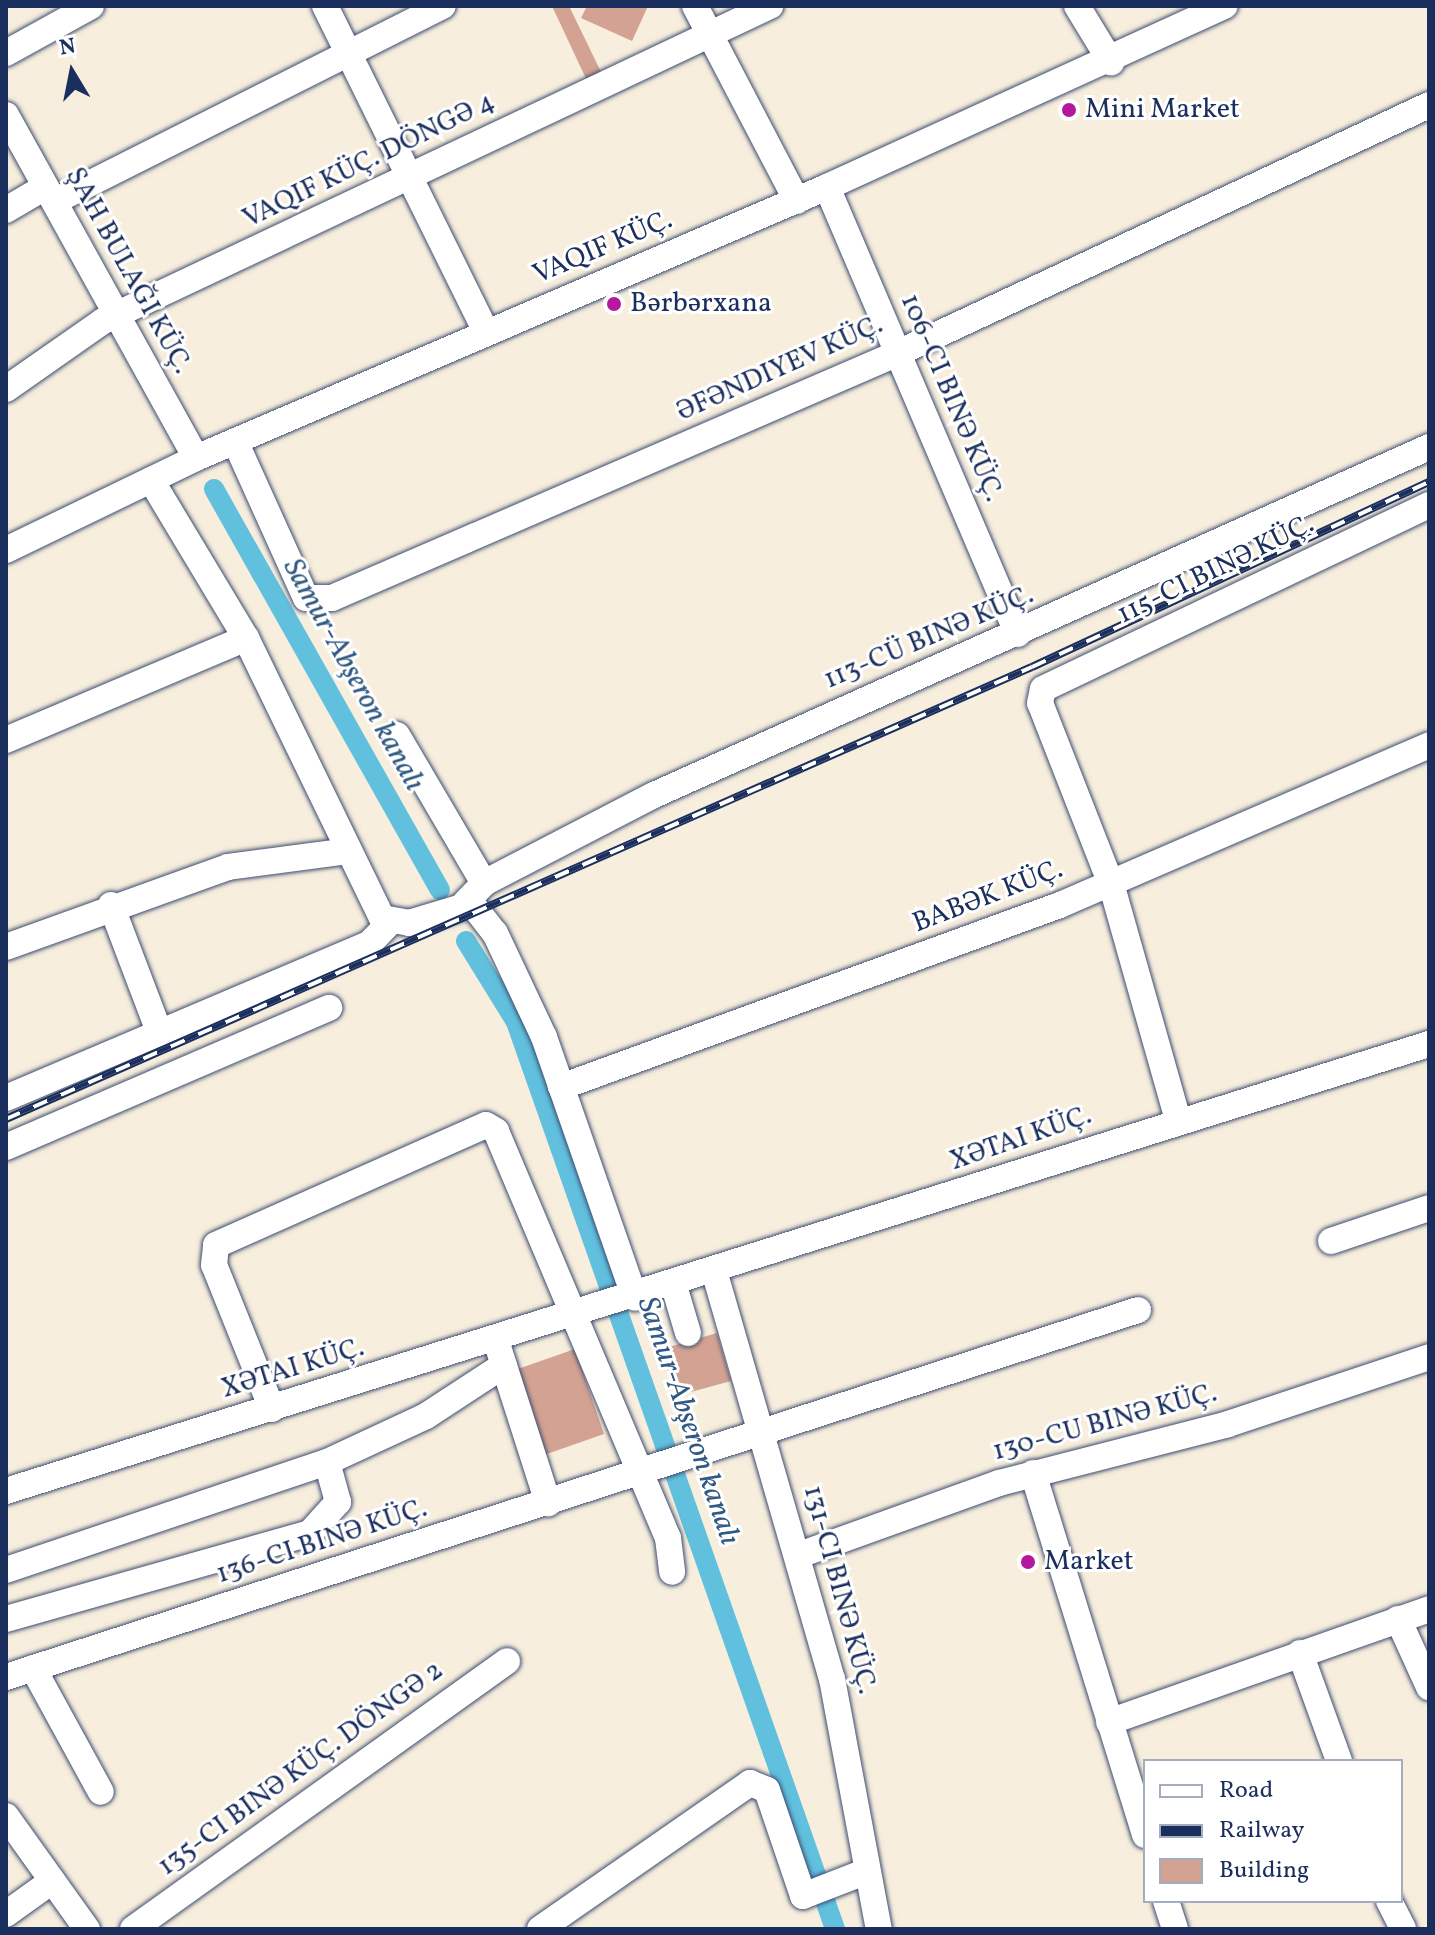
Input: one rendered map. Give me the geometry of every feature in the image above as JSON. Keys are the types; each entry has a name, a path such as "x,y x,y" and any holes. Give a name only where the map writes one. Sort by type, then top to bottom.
{"street":[{"path":"6,53 91,6"},
{"path":"325,6 486,332"},
{"path":"6,210 50,194 350,55 443,6"},
{"path":"695,6 797,201"},
{"name":"VAQIF KÜÇ. DÖNGƏ 4","path":"6,389 88,328 770,6"},
{"path":"1077,6 1111,62"},
{"name":"VAQIF KÜÇ.","path":"6,550 196,458 797,201 1111,62 1225,6"},
{"name":"ƏFƏNDIYEV KÜÇ.","path":"235,441 306,598 317,602 896,354 1429,105"},
{"path":"6,115 196,458"},
{"path":"827,187 1018,634"},
{"name":"113-CÜ BINƏ KÜÇ.","path":"465,903 484,883 654,795 1429,447"},
{"path":"151,480 246,638 348,851 390,922"},
{"name":"115-CI BINƏ KÜÇ.","path":"1111,884 1040,703 1051,684 1429,505"},
{"path":"6,740 246,638"},
{"path":"397,735 484,883"},
{"name":"BABƏK KÜÇ.","path":"561,1087 1111,884 1429,745"},
{"path":"6,947 111,905 251,861 348,851"},
{"path":"1111,884 1178,1120"},
{"path":"6,1098 158,1029 369,944 390,922 465,903 482,911 500,941 561,1087 635,1298"},
{"path":"111,905 158,1029"},
{"path":"6,1147 329,1008"},
{"name":"XƏTAI KÜÇ.","path":"6,1491 715,1274 1178,1120 1429,1044"},
{"path":"272,1409 214,1265 216,1245 477,1126 496,1131 573,1317 647,1468 668,1538 672,1572"},
{"path":"1331,1241 1429,1208"},
{"name":"131-CI BINƏ KÜÇ.","path":"715,1274 799,1555 845,1734 865,1872 879,1929"},
{"path":"674,1286 688,1333"},
{"path":"6,1677 548,1503 759,1428 1138,1310"},
{"path":"496,1339 548,1503"},
{"name":"130-CU BINƏ KÜÇ.","path":"799,1555 1033,1473 1228,1424 1429,1357"},
{"path":"6,1570 327,1462 426,1416 504,1365"},
{"path":"6,1619 310,1533 338,1502 327,1462"},
{"path":"1033,1473 1143,1829"},
{"path":"1109,1722 1429,1609"},
{"path":"1398,1619 1429,1687"},
{"path":"1300,1653 1338,1759"},
{"name":"135-CI BINƏ KÜÇ. DÖNGƏ 2","path":"133,1929 507,1661"},
{"path":"33,1668 101,1792"},
{"path":"540,1929 750,1783 767,1790 798,1889 810,1896 865,1872"},
{"path":"6,1816 87,1929"},
{"path":"6,1914 52,1881"},
{"path":"1167,1903 1175,1929"},
{"path":"1390,1903 1403,1929"}],"building":[{"path":"552,6 569,6 603,76 588,83"},
{"path":"587,6 648,6 632,41 581,18"},
{"path":"717,1333 731,1381 676,1396 662,1349"},
{"path":"575,1349 604,1434 544,1455 515,1370"}],"waterway":[{"name":"Samur-Abşeron kanalı","path":"214,489 440,890"},
{"name":"Samur-Abşeron kanalı","path":"466,941 516,1022 835,1929"}],"railway":[{"path":"6,1119 1032,667 1429,482"}],"place":[{"name":"Mini Market","path":"1069,110"},
{"name":"Bərbərxana","path":"614,304"},
{"name":"Market","path":"1028,1562"}]}
